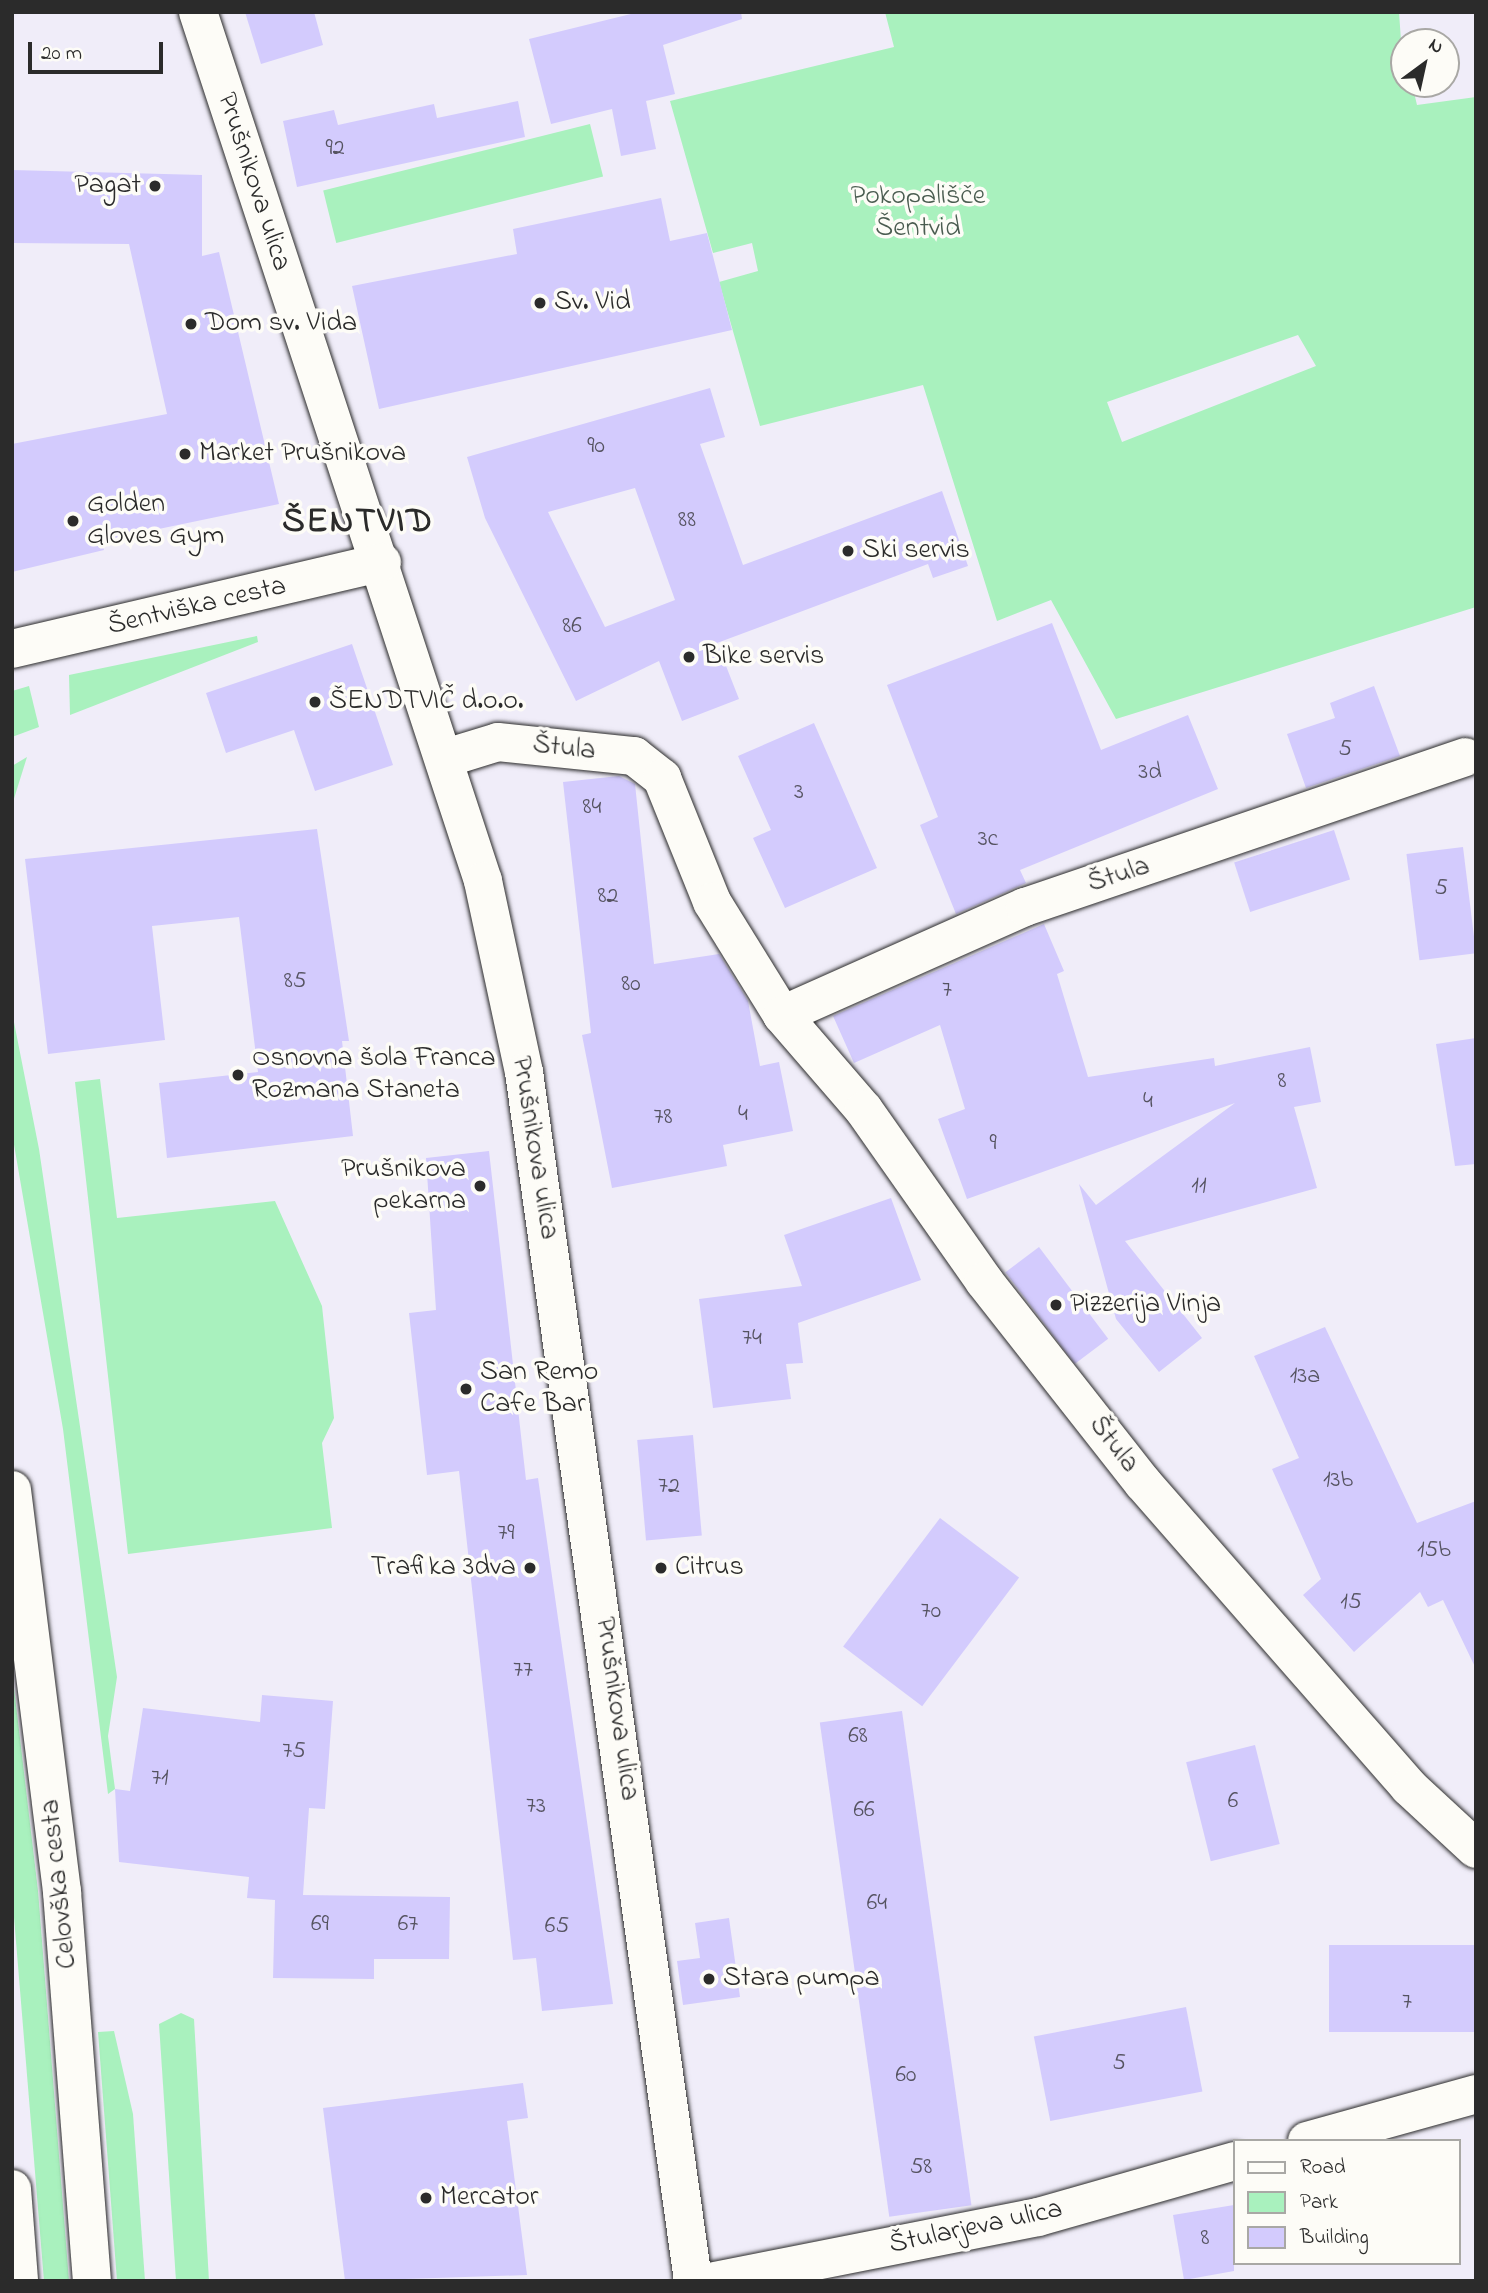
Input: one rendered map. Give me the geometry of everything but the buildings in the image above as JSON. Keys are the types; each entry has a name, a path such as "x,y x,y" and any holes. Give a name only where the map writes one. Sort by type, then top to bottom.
{"street":[{"name":"Prušnikova ulica","path":"198,12 382,562 483,881 524,1072 693,2281"},
{"name":"Šentviška cesta","path":"12,649 382,562"},
{"name":"Štula","path":"446,758 498,742 634,757 662,778 712,902 782,1015 864,1110 984,1281 1143,1483 1409,1787 1476,1849"},
{"name":"Štula","path":"782,1015 1025,907 1465,757"},
{"name":"Celovška cesta","path":"12,1490 62,1892 92,2281"},
{"path":"1314,2139 1476,2094"},
{"name":"Štularjeva ulica","path":"715,2281 1038,2217 1232,2162"},
{"path":"12,2189 19,2281"}],"green space":[{"name":"Pokopališče Šentvid","path":"885,12 1399,12 1400,28 1390,28 1390,98 1415,98 1417,105 1476,97 1476,607 1116,719 1051,600 997,621 923,385 760,426 719,282 758,271 752,243 713,253 670,101 894,47","holes":["1298,335 1316,366 1122,442 1107,402"]},
{"path":"590,124 603,176 336,243 323,191"},
{"path":"257,636 258,642 70,715 69,675"},
{"path":"29,686 39,727 12,737 12,691"},
{"path":"27,757 12,805 12,766"},
{"path":"12,1012 39,1149 117,1677 108,1736 115,1789 108,1794 63,1429 12,1133"},
{"path":"100,1079 117,1218 275,1201 322,1306 334,1418 322,1443 332,1528 128,1554 75,1082"},
{"path":"12,1671 38,1891 69,2281 44,2281 12,1893"},
{"path":"181,2013 194,2019 209,2281 176,2281 159,2024"},
{"path":"114,2031 133,2114 145,2281 117,2281 98,2032"}],"place":[{"name":"Pagat","path":"155,186"},
{"name":"Sv. Vid","path":"540,303"},
{"name":"Dom sv. Vida","path":"191,324"},
{"name":"Market Prušnikova","path":"185,454"},
{"name":"Golden Gloves Gym","path":"73,521"},
{"name":"Ski servis","path":"848,551"},
{"name":"Bike servis","path":"689,657"},
{"name":"ŠENDTVIČ d.o.o.","path":"315,702"},
{"name":"Osnovna šola Franca Rozmana Staneta","path":"238,1075"},
{"name":"Prušnikova pekarna","path":"480,1186"},
{"name":"Pizzerija Vinja","path":"1056,1305"},
{"name":"San Remo Cafe Bar","path":"466,1389"},
{"name":"Trafika 3dva","path":"530,1568"},
{"name":"Citrus","path":"661,1568"},
{"name":"Stara pumpa","path":"709,1979"},
{"name":"Mercator","path":"426,2198"}],"district":[{"name":"ŠENTVID","path":"358,523"}]}
